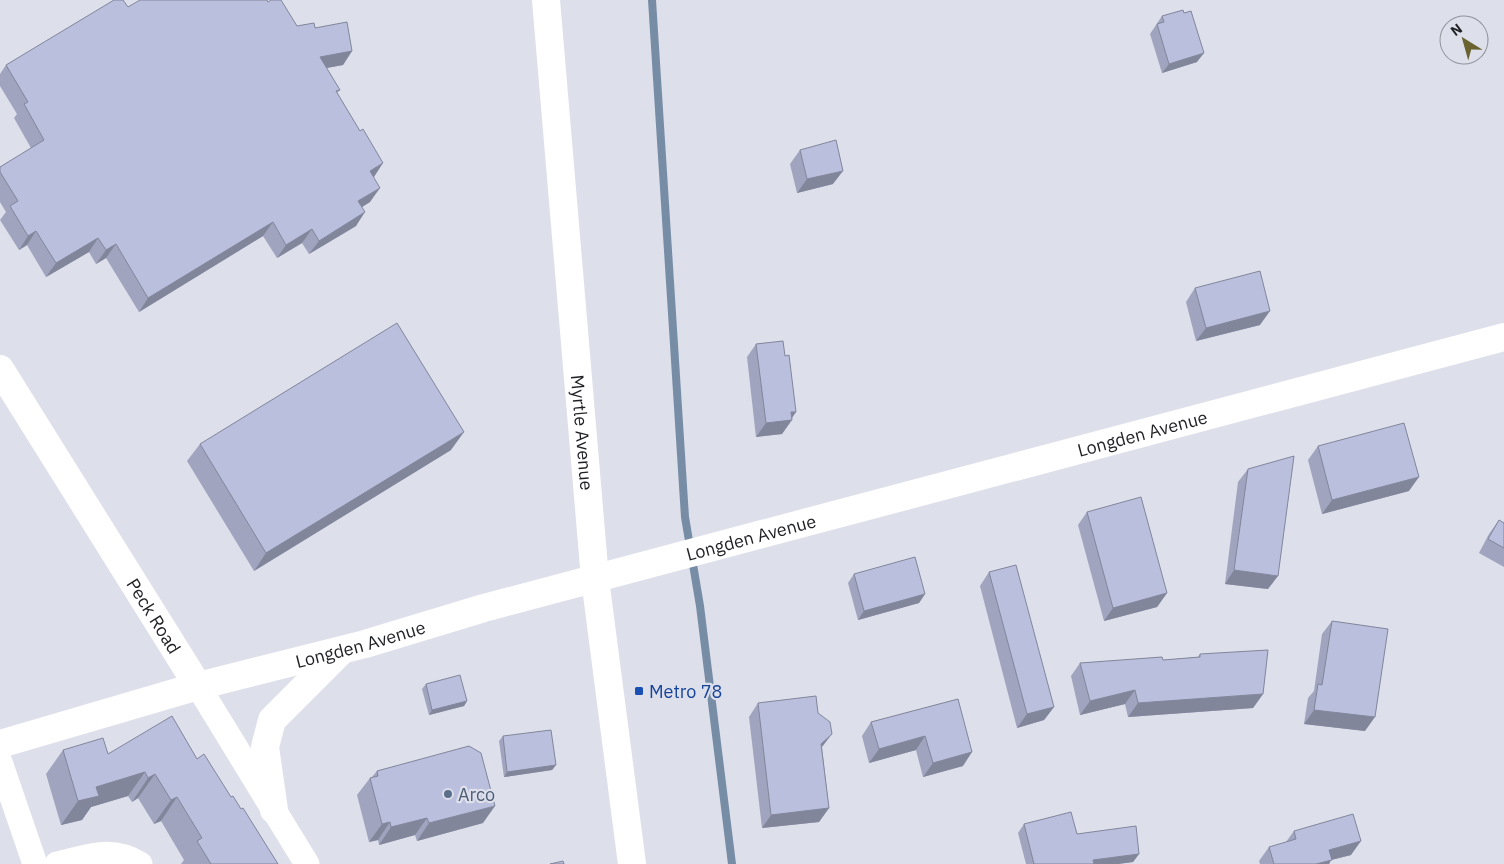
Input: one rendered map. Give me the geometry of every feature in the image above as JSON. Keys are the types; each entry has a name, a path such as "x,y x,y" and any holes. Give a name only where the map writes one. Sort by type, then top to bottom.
{"street":[{"name":"Myrtle Avenue","path":"546,0 595,579 632,864"},
{"path":"551,0 558,126"},
{"name":"Longden Avenue","path":"0,744 198,686 342,650 484,608 1504,337"},
{"name":"Peck Road","path":"0,369 307,864"},
{"path":"274,810 265,747 272,720 342,650"},
{"path":"0,762 35,864"},
{"path":"58,864 104,853 122,854 140,864"}],"building":[{"path":"114,0 123,0 128,7 140,0 267,0 268,2 271,0 281,0 297,26 314,23 315,28 347,22 352,51 320,57 340,90 336,91 360,131 363,129 383,163 370,171 380,188 358,201 365,212 319,241 312,229 286,245 273,222 148,298 116,244 106,250 98,238 56,263 36,231 28,236 10,206 18,201 0,172 0,167 44,140 24,104 28,102 6,65"},
{"path":"1183,10 1184,13 1191,11 1204,53 1169,64 1157,24 1164,22 1162,16"},
{"path":"836,140 843,171 807,179 800,150"},
{"path":"1260,271 1270,311 1206,328 1195,288"},
{"path":"397,323 464,432 266,553 200,444"},
{"path":"783,341 785,356 789,355 796,412 791,412 792,420 766,423 756,344"},
{"path":"1404,423 1419,477 1332,500 1318,446"},
{"path":"1294,456 1278,576 1234,570 1248,469"},
{"path":"1141,497 1167,593 1113,608 1087,512"},
{"path":"1499,520 1504,523 1504,548 1488,539"},
{"path":"915,557 925,594 864,611 854,574"},
{"path":"1016,565 1054,707 1027,714 989,572"},
{"path":"1332,621 1388,629 1375,717 1314,710 1318,684 1322,685"},
{"path":"1268,650 1263,694 1138,703 1135,690 1090,701 1080,663 1162,657 1163,660 1200,657 1200,654"},
{"path":"460,675 467,701 432,710 426,684"},
{"path":"816,696 818,713 830,722 832,734 821,744 829,808 771,815 758,703"},
{"path":"958,699 972,752 933,763 925,736 879,749 871,722"},
{"path":"172,716 197,759 204,754 231,797 233,796 241,809 243,808 278,864 211,864 197,841 202,838 177,797 171,800 155,774 148,778 145,772 96,787 99,796 78,801 63,750 103,738 108,754"},
{"path":"551,730 556,765 507,772 503,736"},
{"path":"469,746 481,753 495,806 429,823 427,818 391,827 390,822 382,824 370,778 378,776 377,771"},
{"path":"1071,812 1077,834 1136,826 1139,854 1093,860 1094,864 1034,864 1024,824"},
{"path":"1353,814 1361,841 1329,850 1332,860 1316,864 1274,864 1269,847 1296,839 1294,831"},
{"path":"563,861 564,864 550,864"}],"waterway":[{"path":"652,0 685,517 700,606 732,864"}],"place":[{"name":"Metro 78","path":"639,691"},
{"name":"Arco","path":"448,794"}]}
